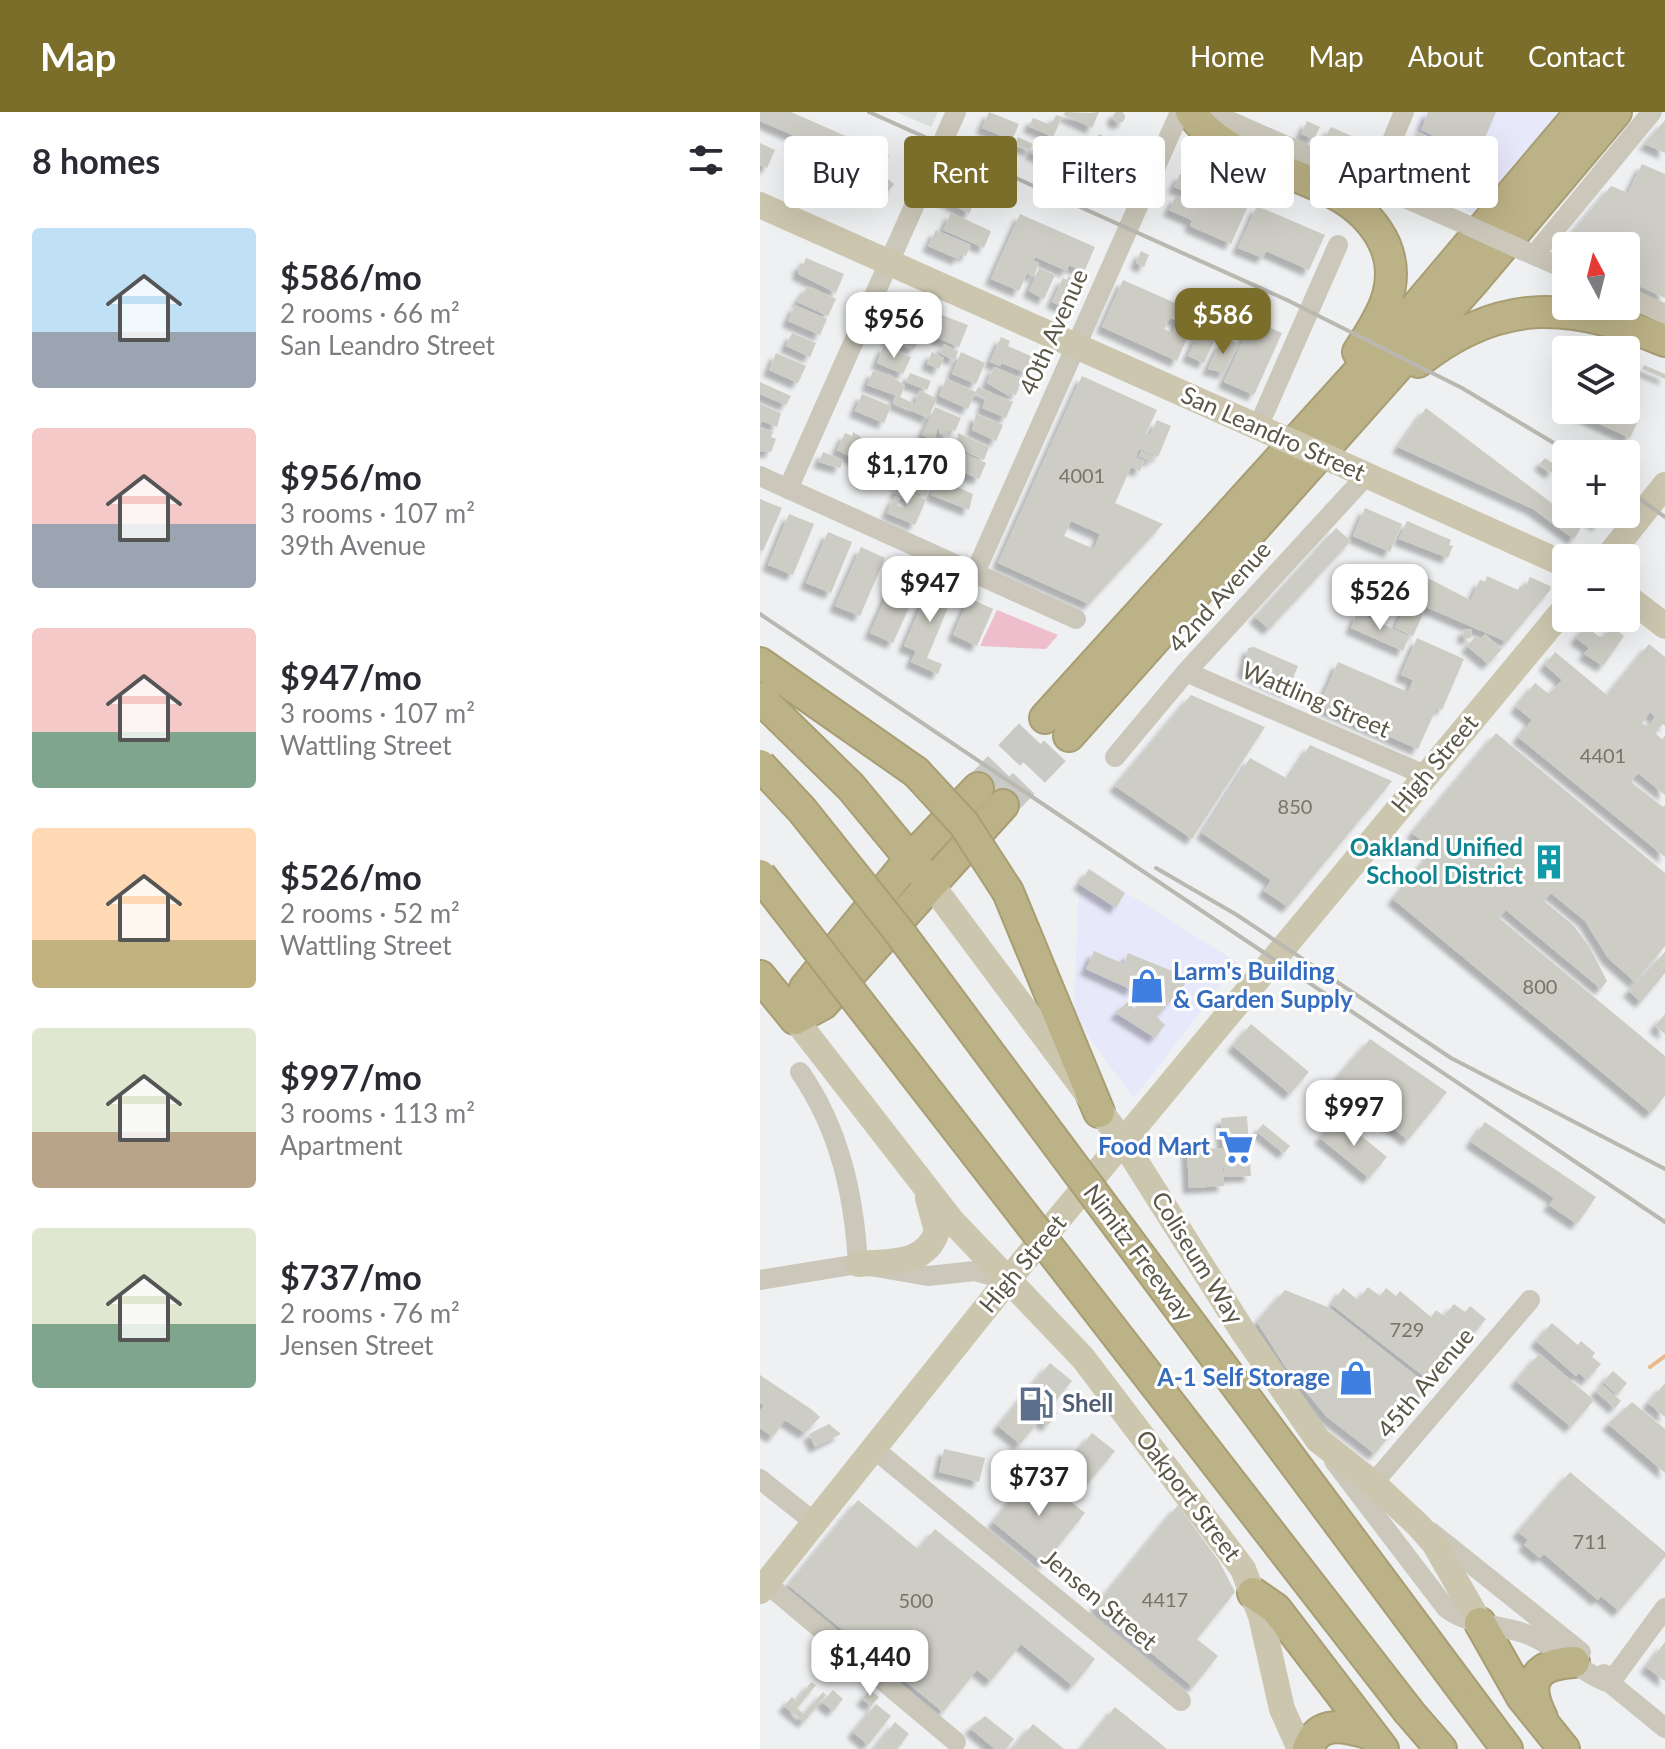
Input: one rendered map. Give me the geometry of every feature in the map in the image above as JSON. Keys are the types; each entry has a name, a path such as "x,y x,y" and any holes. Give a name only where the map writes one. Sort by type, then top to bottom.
{"highway":[{"path":"1191,112 1220,142 1329,191 1360,210 1380,235 1390,265 1389,296 1376,325 1271,488"},
{"path":"1271,488 1403,323 1581,112"},
{"path":"1057,727 1271,488 1472,283 1616,112"},
{"path":"1271,488 1435,349 1470,330 1528,312 1569,310 1614,320 1665,341"},
{"path":"760,663 916,772 964,824 1008,892 1099,1112"},
{"path":"760,698 851,787 931,884"},
{"name":"Nimitz Freeway","path":"760,765 802,810 897,929 1507,1749"},
{"path":"795,1019 805,988 911,858 978,788"},
{"path":"795,1019 823,1004 1003,805"},
{"path":"760,875 1409,1712 1441,1749"},
{"path":"760,976 795,1019"},
{"path":"1253,1593 1276,1609 1360,1715 1377,1742"},
{"path":"1480,1623 1522,1697 1564,1749"},
{"path":"1545,1723 1535,1704 1533,1689 1536,1677 1543,1668 1574,1662"},
{"path":"1308,1749 1316,1735 1325,1728 1348,1727 1377,1742"}],"main road":[{"name":"San Leandro Street","path":"760,205 1552,559"},
{"path":"1618,544 1665,485"},
{"path":"1640,607 1665,626"},
{"name":"High Street","path":"763,1587 1008,1280 1552,624"},
{"name":"Coliseum Way","path":"931,884 1124,1143 1242,1330 1318,1440 1368,1490 1400,1506"},
{"path":"795,1019 918,1177 936,1219 937,1231 928,1248 908,1260 858,1264"},
{"name":"Oakport Street","path":"918,1177 952,1221 1083,1358 1243,1569 1253,1593 1282,1709 1300,1749"},
{"path":"1400,1506 1434,1543 1480,1623"}],"street":[{"path":"788,489 956,112"},
{"name":"40th Avenue","path":"975,573 1180,112"},
{"path":"1209,112 1310,156"},
{"path":"1394,136 1404,112"},
{"path":"1528,252 1652,112"},
{"path":"1428,208 1552,263"},
{"path":"1268,432 1338,245"},
{"path":"1640,302 1665,314"},
{"path":"760,476 1076,619"},
{"name":"42nd Avenue","path":"1115,757 1186,672 1366,476"},
{"name":"Wattling Street","path":"1186,672 1425,775"},
{"path":"800,1072 826,1115 840,1150 849,1188 858,1264"},
{"path":"760,1280 858,1264 928,1276 975,1271 1008,1280"},
{"name":"45th Avenue","path":"1368,1490 1530,1300"},
{"name":"Jensen Street","path":"873,1448 1181,1701"},
{"path":"760,1479 814,1522"},
{"name":"Coliseum Way","path":"1368,1490 1433,1595 1455,1615 1527,1634 1574,1662 1592,1677 1610,1683"},
{"name":"Coliseum Way","path":"1400,1506 1601,1669 1610,1683 1665,1728"},
{"path":"763,1587 956,1742"},
{"path":"1610,1683 1665,1608"}],"shaded area":[{"path":"896,112 938,112 931,127"},
{"path":"1422,112 1563,112 1498,189 1498,136 1427,136 1414,130"},
{"path":"1462,208 1482,208 1476,215"},
{"path":"997,610 1058,635 1046,649 980,646"},
{"name":"Larm's Building & Garden Supply","path":"1089,869 1238,963 1134,1098 1090,1039 1074,1009 1079,884"}],"building":[{"path":"1119,111 1125,117 1119,123 1113,117"},
{"path":"760,112 791,112 846,136 795,136 760,121"},
{"path":"989,112 1019,124 1014,136 1002,136 982,128"},
{"path":"1065,112 1099,112 1092,128 1064,115"},
{"path":"1428,112 1496,112 1486,136 1433,136 1421,130"},
{"path":"1056,115 1062,117 1053,136 1029,126 1033,118 1051,125"},
{"path":"1665,120 1665,153 1645,144"},
{"path":"1307,121 1320,127 1316,136 1301,134"},
{"path":"1331,127 1352,136 1325,136"},
{"path":"1018,137 1033,144 1030,150 1017,145"},
{"path":"760,143 775,150 767,168 760,165"},
{"path":"1642,164 1665,174 1665,298 1640,286 1640,232 1572,232 1611,186 1628,193"},
{"path":"1180,174 1181,174 1181,190 1174,187"},
{"path":"1176,196 1181,198 1181,208 1204,208 1209,211 1206,208 1247,208 1231,244 1190,226 1192,220 1169,210"},
{"path":"1256,208 1325,235 1309,270 1266,251 1263,258 1238,248"},
{"path":"951,213 991,231 984,248 943,230"},
{"path":"1020,214 1095,247 1084,272 1069,265 1067,271 1035,257 1033,260 1039,263 1034,276 1027,273 1019,291 991,279"},
{"path":"936,230 971,245 966,256 961,254 958,259 928,246"},
{"path":"1141,251 1149,255 1144,267 1136,263"},
{"path":"806,258 844,274 836,293 798,274 800,263 803,265"},
{"path":"1039,268 1055,275 1044,299 1029,291"},
{"path":"1068,276 1079,285 1068,309 1052,302 1063,278 1067,280"},
{"path":"1123,280 1198,313 1177,361 1102,327","holes":["1170,318 1178,321 1172,333 1164,329"]},
{"path":"808,286 836,299 828,316 797,302"},
{"path":"895,293 913,301 909,311 922,316 915,332 923,335 913,350 888,339 895,323 884,318"},
{"path":"1207,299 1229,309 1223,321 1210,315 1208,321 1198,317"},
{"path":"795,305 827,319 820,335 788,321"},
{"path":"1231,311 1246,317 1239,332 1225,325"},
{"path":"939,314 968,325 959,347 935,337 937,332 932,330"},
{"path":"1252,320 1282,333 1254,395 1224,382"},
{"path":"1205,329 1217,334 1204,363 1188,356 1198,334 1202,336"},
{"path":"792,333 816,343 810,357 786,346"},
{"path":"1001,337 1010,341 1008,346 1033,357 1026,373 990,362"},
{"path":"1230,340 1239,344 1224,373 1208,369 1219,345"},
{"path":"944,344 958,351 955,360 940,353"},
{"path":"884,345 911,357 903,374 877,363"},
{"path":"932,352 944,358 939,369 927,364"},
{"path":"961,352 985,363 976,384 952,374"},
{"path":"776,353 806,366 798,383 769,370"},
{"path":"1644,365 1665,374 1665,379 1642,369"},
{"path":"994,367 1022,379 1016,395 1010,393 1009,396 987,383"},
{"path":"873,371 890,375 905,386 900,397 915,404 920,390 937,399 928,418 893,403 897,396 867,385"},
{"path":"910,373 931,381 927,390 906,382"},
{"path":"1082,376 1157,410 1146,433 1150,435 1157,420 1171,426 1158,457 1139,449 1135,458 1144,461 1140,471 1131,467 1115,503 1163,524 1089,604 998,563","holes":["1071,521 1100,534 1094,549 1064,536"]},
{"path":"946,379 976,392 968,409 939,396"},
{"path":"760,382 791,396 786,405 760,394"},
{"path":"978,387 1013,402 1006,418 982,408 986,398 975,394"},
{"path":"862,394 891,406 884,423 855,411"},
{"path":"760,404 781,413 777,427 762,421 760,426"},
{"path":"935,407 961,418 955,431 950,429 946,436 939,433 940,424 933,440 922,435"},
{"path":"1426,408 1552,503 1552,523 1533,509 1398,447"},
{"path":"976,414 1003,425 996,441 972,430"},
{"path":"1600,424 1637,424 1630,438"},
{"path":"760,427 773,432 771,437 776,439 771,452 760,451"},
{"path":"853,432 874,445 871,454 885,459 888,462 886,466 891,469 895,460 908,465 901,483 837,450 845,433 852,436"},
{"path":"958,433 989,447 984,460 957,448"},
{"path":"956,450 986,463 979,479 949,466"},
{"path":"1141,451 1154,457 1152,461 1139,456"},
{"path":"823,452 843,460 840,468 819,462"},
{"path":"1545,458 1552,463 1551,473 1540,464"},
{"path":"920,469 935,475 925,497 915,492 917,487 912,485"},
{"path":"938,479 973,494 969,510 931,495"},
{"path":"899,485 926,500 915,525 887,513 895,496 900,498 897,505 905,509 911,500 895,493"},
{"path":"760,499 782,508 763,551 760,550"},
{"path":"1365,508 1402,524 1390,552 1353,536"},
{"path":"789,514 814,524 793,575 768,565"},
{"path":"1407,521 1451,540 1449,545 1453,546 1448,558 1399,539"},
{"path":"1336,528 1351,541 1269,629 1255,617"},
{"path":"1559,528 1581,528 1574,539"},
{"path":"828,532 852,542 831,593 806,583"},
{"path":"861,547 885,558 860,616 835,606"},
{"path":"900,566 923,576 893,643 870,633"},
{"path":"1400,571 1422,581 1424,576 1476,603 1471,599 1480,580 1485,582 1487,576 1518,590 1520,586 1525,588 1530,577 1551,589 1507,642 1426,607 1413,636 1395,628 1410,596 1392,587"},
{"path":"933,578 956,588 927,658 942,664 938,674 911,662 916,651 904,646"},
{"path":"1389,587 1401,597 1379,622 1367,614"},
{"path":"969,598 993,609 977,646 953,635"},
{"path":"1357,613 1409,636 1403,651 1351,628"},
{"path":"1464,629 1472,629 1471,638 1463,638"},
{"path":"1581,632 1593,632 1604,637 1608,632 1619,632 1624,636 1603,666 1584,654 1589,648 1576,638"},
{"path":"1485,634 1502,649 1488,664 1467,646 1476,636 1480,639"},
{"path":"1417,638 1464,659 1442,710 1437,707 1418,749 1319,706 1338,662 1408,692 1413,680 1401,675"},
{"path":"1649,644 1665,657 1665,726 1663,724 1655,733 1662,739 1665,736 1665,795 1638,773 1631,782 1663,807 1665,805 1665,857 1518,737 1532,720 1516,707 1535,683 1549,694 1562,680 1545,665 1555,652 1607,695","holes":["1650,712 1655,717 1647,727 1642,723"]},
{"path":"1254,647 1298,666 1287,692 1243,672 1248,648"},
{"path":"1191,695 1265,727 1192,839 1115,786"},
{"name":"Oakland Unified School District","path":"1496,733 1665,873 1665,946 1635,982 1608,958 1585,921 1551,893 1544,901 1573,925 1589,946 1607,981 1601,989 1506,910 1499,918 1665,1056 1665,1096 1651,1113 1393,899 1433,850 1412,833"},
{"path":"1310,745 1392,781 1288,907 1264,891 1271,880 1202,833 1250,758 1288,779"},
{"path":"1089,869 1125,893 1116,908 1079,884"},
{"path":"1094,951 1124,964 1128,953 1182,975 1185,984 1157,1017 1165,1025 1155,1038 1116,1013 1127,1002 1136,1010 1157,984 1138,976 1132,990 1086,969"},
{"path":"1665,952 1665,973 1641,1002 1629,991"},
{"path":"1665,1014 1665,1034 1655,1026"},
{"path":"1251,1024 1309,1072 1290,1094 1233,1046"},
{"path":"1370,1039 1447,1092 1408,1140 1334,1081"},
{"path":"1247,1116 1251,1176 1225,1177 1222,1152 1224,1186 1189,1188 1187,1150 1223,1148 1221,1118"},
{"path":"1338,1117 1387,1157 1369,1178 1320,1138"},
{"path":"1485,1122 1596,1197 1577,1224 1549,1205 1554,1198 1471,1142"},
{"path":"1263,1124 1290,1146 1284,1153 1257,1131"},
{"path":"1368,1287 1380,1296 1386,1288 1396,1296 1400,1291 1431,1317 1436,1310 1444,1316 1454,1304 1465,1312 1470,1306 1486,1319 1470,1333 1430,1381 1332,1305 1343,1288 1358,1300"},
{"name":"A-1 Self Storage","path":"1285,1290 1330,1308 1429,1386 1375,1454 1327,1417 1287,1369 1257,1322"},
{"path":"1552,1323 1578,1345 1581,1341 1595,1353 1592,1357 1601,1364 1587,1380 1579,1373 1576,1376 1536,1341"},
{"path":"1539,1354 1594,1400 1571,1427 1516,1381"},
{"path":"1050,1363 1072,1381 1050,1407 1057,1413 1047,1426 1040,1420 1020,1444 998,1426"},
{"path":"1613,1371 1627,1383 1617,1395 1603,1382"},
{"path":"760,1375 820,1417 805,1433 785,1420 773,1437 760,1428 760,1411 764,1405 760,1403"},
{"path":"1665,1383 1665,1417 1648,1403"},
{"path":"1602,1384 1621,1401 1615,1408 1596,1391"},
{"path":"1632,1402 1665,1429 1665,1473 1608,1424"},
{"path":"829,1424 841,1434 815,1447 809,1434"},
{"path":"1092,1433 1115,1451 1083,1489 1061,1471"},
{"path":"944,1449 985,1458 979,1482 939,1472"},
{"path":"1034,1472 1085,1513 1044,1564 993,1522"},
{"path":"1570,1472 1665,1552 1665,1557 1619,1611 1601,1596 1598,1600 1544,1554 1540,1558 1524,1545 1528,1540 1518,1532"},
{"path":"858,1500 918,1549 935,1529 1095,1659 1073,1686 1021,1644 991,1681 977,1670 943,1712 788,1585"},
{"path":"1178,1505 1219,1561 1235,1592 1197,1639 1218,1656 1193,1687 1095,1607"},
{"path":"1665,1642 1665,1681 1646,1667"},
{"path":"811,1682 816,1685 797,1708 804,1714 823,1692 826,1695 804,1722 784,1706 792,1697 796,1701"},
{"path":"833,1690 843,1699 833,1711 822,1702"},
{"path":"870,1690 879,1697 871,1706 862,1699"},
{"path":"876,1704 891,1716 868,1745 853,1732"},
{"path":"1115,1707 1167,1749 1081,1749"},
{"path":"985,1716 1014,1739 1006,1749 995,1749 970,1728"},
{"path":"895,1722 909,1734 897,1749 874,1749"},
{"path":"1033,1724 1064,1749 1012,1749"}],"waterway":[{"path":"1650,1367 1665,1356"}],"tunnel":[{"path":"978,788 1045,718"},
{"path":"1003,805 1069,736"}],"railway":[{"path":"869,112 1287,300 1462,388 1552,442"},
{"path":"1640,499 1665,517"},
{"path":"760,614 1665,1222"},
{"path":"1156,868 1237,915 1451,1058 1665,1169"}],"place":[{"name":"Oakland Unified School District","path":"1549,862"},
{"name":"Larm's Building & Garden Supply","path":"1147,986"},
{"name":"Food Mart","path":"1236,1147"},
{"name":"A-1 Self Storage","path":"1356,1378"},
{"name":"Shell","path":"1036,1404"}]}
